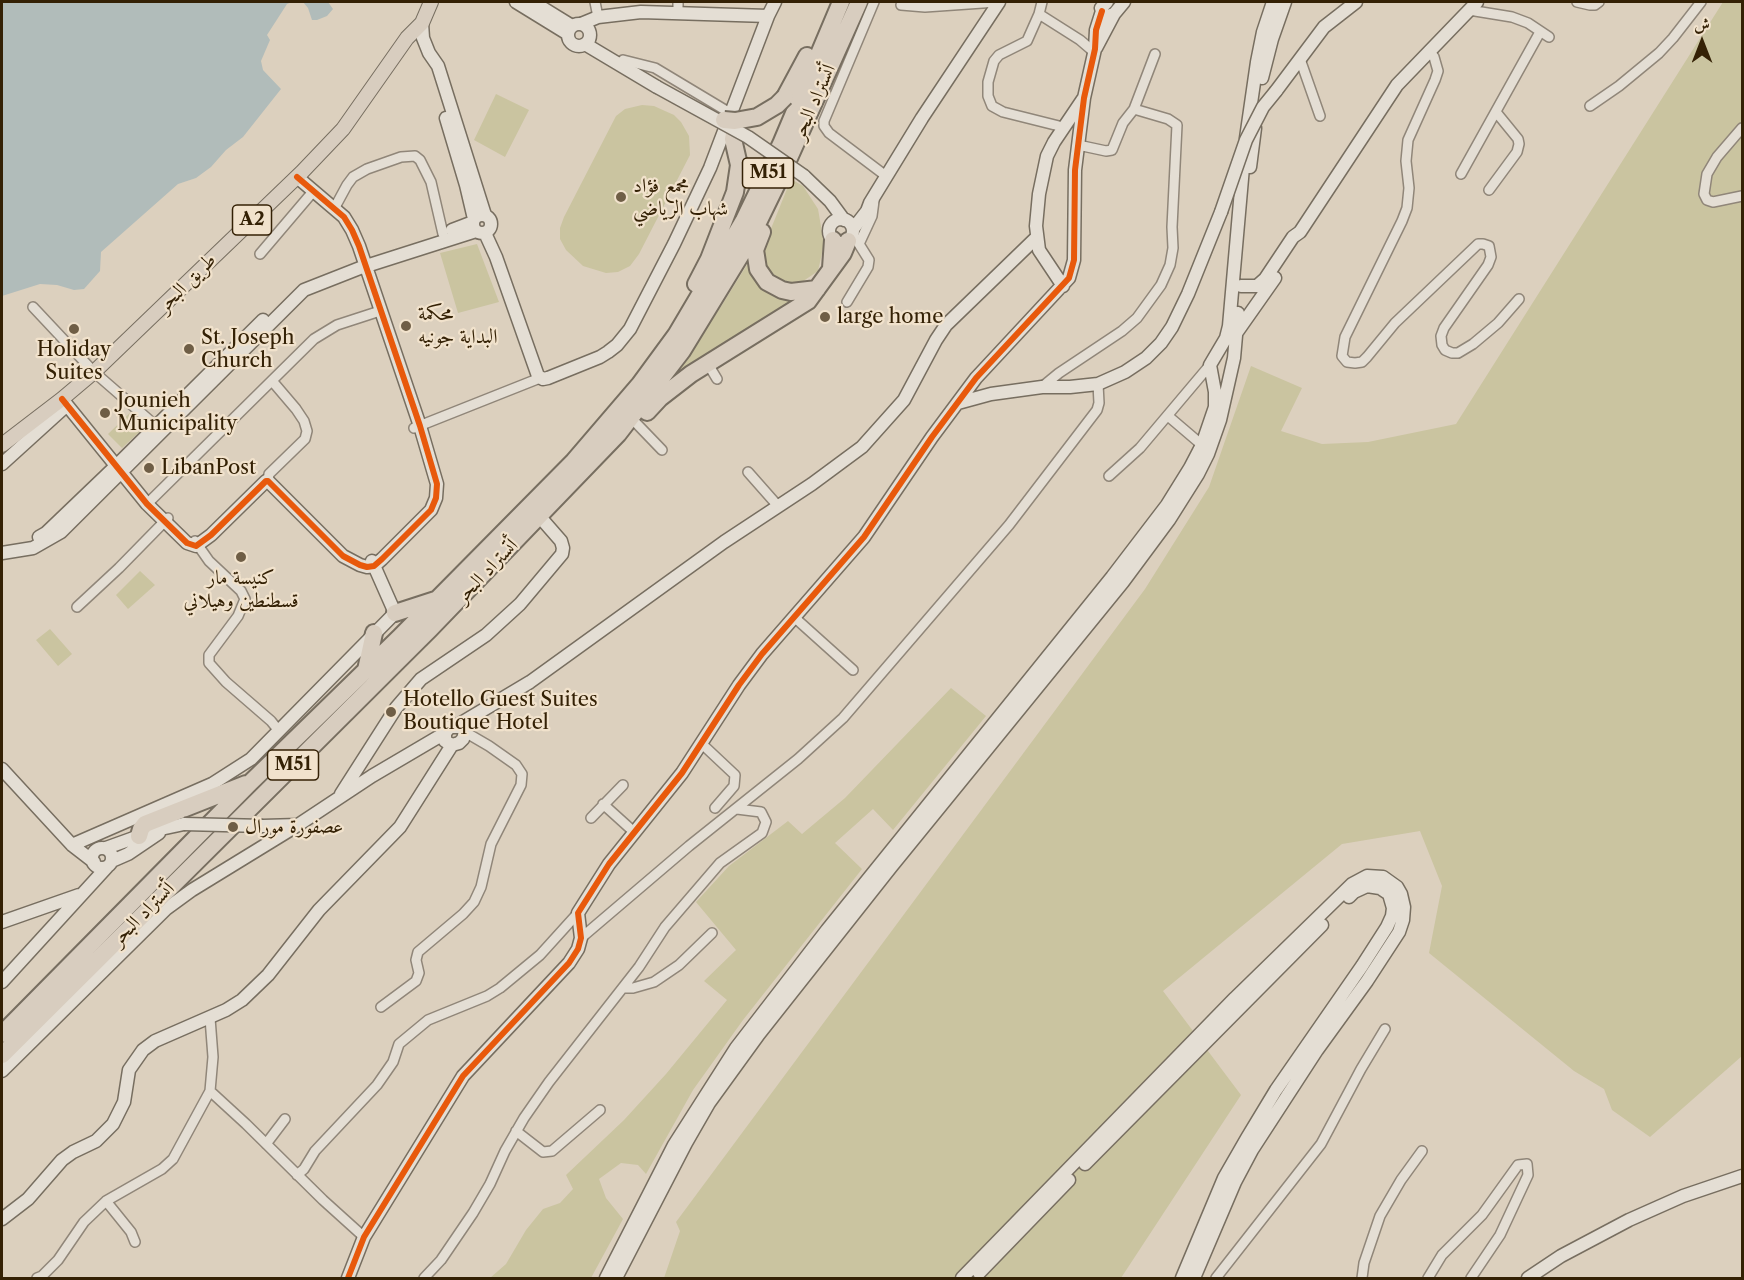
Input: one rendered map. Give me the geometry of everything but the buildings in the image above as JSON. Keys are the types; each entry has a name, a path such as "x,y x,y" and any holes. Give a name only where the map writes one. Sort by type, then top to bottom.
{"highway":[{"path":"676,335 680,316 709,259 738,180 738,158 730,122 757,117 768,112 785,97 833,2"},
{"name":"أتستراد البحر","path":"2,1034 250,783 436,600 604,428 676,335 755,200 842,2"},
{"name":"أتستراد البحر","path":"2,1069 9,1056 103,954 430,630 618,434 682,351 748,243 775,190 859,2"},
{"path":"775,190 777,198 755,250 758,268 767,282 782,290 801,292 817,290"},
{"path":"618,434 629,430 660,398 708,364 799,308 817,290 831,267 843,229"},
{"path":"395,613 436,600"},
{"path":"366,670 374,633"},
{"path":"139,836 145,824 250,783"},
{"path":"68,1006 103,954"}],"main road":[{"name":"طريق البحر","path":"422,21 430,2"},
{"name":"طريق البحر","path":"2,445 64,402 295,179 343,129 407,38 440,2"}],"street":[{"path":"516,2 574,28 587,27 588,40"},
{"path":"534,2 574,28"},
{"path":"595,2 602,17"},
{"path":"417,427 540,378 546,379 600,357 617,345 630,329 655,283 710,168 730,122 775,2"},
{"path":"874,2 824,121 824,126 829,133 886,176"},
{"path":"623,60 654,68 804,176 830,201 843,229 867,211 872,199 922,118 998,2"},
{"path":"901,5 917,7 998,2"},
{"path":"1042,2 1027,42 999,56 994,62 988,82 988,96 992,106 997,110 1066,123 1075,120 1081,124"},
{"path":"297,1175 304,1169 315,1151 376,1085 393,1062 399,1044 428,1020 487,996 507,982 540,955 578,913 594,886 634,832 682,773 739,684 762,654 864,537 932,437 976,378 1069,278 1074,260 1074,199 1078,145 1084,98 1095,50 1096,30 1109,5 1124,2"},
{"path":"1109,476 1140,448 1168,416 1210,365 1226,338 1230,320 1240,184 1252,88 1263,32 1273,2"},
{"path":"616,1278 709,1103 759,1034 891,867 1116,591 1169,520 1198,474 1220,420 1230,380 1237,332 1246,201 1264,67 1285,2"},
{"path":"1338,15 1343,2"},
{"path":"958,403 991,394 1042,387 1098,384 1125,372 1146,358 1161,343 1172,327 1188,294 1221,212 1246,140 1263,107 1324,27 1356,2"},
{"path":"1577,2 1595,5 1599,2"},
{"path":"1590,106 1619,86 1659,52 1701,2"},
{"path":"1237,332 1274,279 1300,232 1397,85 1473,6 1528,23 1549,37"},
{"path":"574,28 602,17 678,7 768,16"},
{"path":"1039,14 1095,50"},
{"path":"574,28 572,43 579,46 588,40 602,17"},
{"path":"422,21 423,38 429,53 430,67 466,185 480,225 494,244 496,258 524,340 540,378"},
{"path":"1461,174 1540,32"},
{"path":"588,40 623,60 657,84"},
{"path":"588,40 657,84 730,122"},
{"path":"1429,51 1434,57 1438,71 1408,140 1407,208 1345,337 1342,356 1347,362 1362,362 1395,323 1478,244 1489,246 1491,257 1488,265 1444,328 1441,336 1445,350 1458,353 1473,344 1519,299"},
{"path":"1078,145 1106,151 1112,150 1124,123 1134,109 1155,54"},
{"path":"1300,58 1320,116"},
{"path":"1063,286 1039,250 1036,238 1041,179 1047,156 1084,98"},
{"path":"1042,387 1137,318 1161,285 1170,265 1173,248 1177,125 1168,119 1134,109"},
{"path":"1490,190 1517,152 1520,144 1496,112"},
{"path":"1743,128 1717,158 1707,174 1704,194 1707,200 1713,202 1723,202 1743,196"},
{"path":"332,210 347,184 354,177 384,163 415,156 420,160 431,182 443,234"},
{"path":"295,179 344,218 352,230 417,427 434,497 373,563"},
{"path":"260,254 316,196"},
{"path":"847,302 868,267 869,260 859,243 872,216 872,199"},
{"path":"2,553 33,548 53,538 296,296 313,284 443,234 480,225"},
{"path":"2,546 29,542 46,533 121,470 156,426 291,292 312,279 480,225"},
{"path":"1241,286 1260,285 1293,237 1300,232"},
{"path":"462,729 724,542 840,464 876,433 904,400 946,325 1036,238"},
{"path":"33,307 94,372 156,426"},
{"path":"149,502 322,334 337,325 377,311"},
{"path":"708,364 717,379"},
{"path":"606,1278 674,1145 736,1047 827,930 1136,547 1167,505 1191,468 1202,445 1215,407 1210,365"},
{"path":"1212,381 1230,380"},
{"path":"197,543 229,514 255,485 269,478 305,439 307,431 304,421 273,382"},
{"path":"581,938 680,853 798,759 843,718 879,679 1009,525 1097,410 1100,403 1098,384"},
{"path":"64,402 149,502 166,519 197,543 209,561 241,591 245,599 238,616 209,654 209,663 279,731"},
{"name":"طريق البحر","path":"2,464 64,402"},
{"path":"1168,416 1202,445"},
{"path":"636,423 662,450"},
{"path":"748,472 778,506"},
{"path":"269,478 346,552 373,563"},
{"path":"339,797 396,708 421,679 486,635 520,604 562,554 561,541 540,517"},
{"path":"77,607 166,519"},
{"path":"73,841 99,833 212,784 251,759 395,613 373,563"},
{"path":"794,616 853,670"},
{"path":"9,1056 68,1006 166,909 192,890 445,733 450,727 462,729 516,765 522,774 521,784 491,844 481,887 474,902 418,952 416,960 419,973 416,981 381,1007"},
{"path":"2,1219 28,1199 62,1160 96,1141 113,1124 124,1102 129,1070 143,1050 155,1041 210,1018 242,1000 268,975 319,910 400,827 452,745 461,741 462,729"},
{"path":"445,733 445,741 452,745"},
{"path":"702,744 735,775 734,786 715,808"},
{"path":"2,769 73,841 101,857"},
{"path":"591,818 623,785"},
{"path":"603,804 634,832"},
{"path":"424,1278 441,1260 473,1213 516,1131 549,1082 623,988 665,927 720,863 762,833 766,822 760,812 737,809"},
{"path":"101,857 139,836 184,824 298,825"},
{"path":"101,857 154,837 164,828"},
{"path":"2,982 95,880 101,857 99,833"},
{"path":"962,1278 1218,1015 1352,884 1367,876 1383,877 1397,886 1401,894 1404,907 1399,932 1252,1150 1235,1182 1194,1278"},
{"path":"974,1278 1354,892 1366,886 1380,888 1389,894 1393,908 1387,927 1276,1090 1247,1138 1224,1179 1182,1278"},
{"path":"2,922 80,894"},
{"path":"348,1278 364,1237 463,1076 569,963 578,949 581,938 578,913"},
{"path":"623,988 633,988 654,982 679,965 712,933"},
{"path":"36,1278 42,1276 58,1260 84,1222 106,1201 162,1169 173,1160 210,1091 213,1049 210,1018"},
{"path":"1216,1278 1321,1144 1385,1029"},
{"path":"210,1091 364,1237"},
{"path":"516,1131 543,1152 552,1151 600,1110"},
{"path":"266,1144 285,1119"},
{"path":"1362,1278 1364,1263 1380,1216 1401,1180 1422,1151"},
{"path":"1428,1278 1442,1255 1482,1215 1518,1165 1527,1164 1528,1175 1500,1235 1471,1278"},
{"path":"1528,1278 1561,1256 1629,1220 1683,1196 1743,1176"},
{"path":"106,1201 131,1232 135,1242"}],"shaded area":[{"path":"2,2 292,2 287,4 267,35 270,40 261,61 263,70 281,89 243,137 226,150 211,167 196,178 178,184 101,252 100,271 84,289 74,290 57,285 40,284 2,296"},
{"path":"303,2 328,2 333,9 327,16 312,20"},
{"path":"1723,2 1742,2 1742,1056 1650,1137 1612,1110 1604,1089 1574,1071 1429,953 1442,886 1420,831 1342,844 1163,991 1241,1095 1121,1278 664,1278 680,1231 676,1222 1145,589 1209,487 1251,366 1302,388 1281,431 1322,444 1368,442 1456,424"},
{"path":"496,94 529,110 505,157 474,140"},
{"name":"مجمع فؤاد شهاب الرياضي","path":"642,105 654,106 674,115 681,122 689,136 690,155 639,254 630,266 618,272 606,273 583,266 566,250 560,239 560,228 616,116 625,109"},
{"path":"791,179 803,186 818,209 824,244 818,271 799,284 786,284 767,272 762,251"},
{"path":"477,244 499,302 458,313 440,253"},
{"path":"748,263 754,279 763,289 773,296 784,299 794,298 797,301 726,342 672,378 722,305"},
{"path":"135,408 149,423 122,448 108,434"},
{"path":"140,571 155,585 128,609 116,595"},
{"path":"50,629 72,654 58,666 36,640"},
{"path":"951,688 986,716 893,830 873,809 835,843 862,869 743,1020 693,1090 646,1174 638,1165 621,1163 599,1179 606,1198 623,1219 591,1278 490,1278 506,1264 526,1230 543,1209 560,1203 573,1189 566,1175 624,1120 666,1074 727,1000 704,981 736,950 696,902 729,866 788,821 802,834 845,798"}],"cycle path":[{"path":"348,1278 364,1237 463,1076 569,963 578,949 581,938 578,913 609,864 682,773 762,654 864,537 932,437 976,378 1069,278 1074,260 1075,170 1084,98 1095,49 1096,30 1102,11"},
{"path":"62,399 147,504 187,543 196,546 211,535 268,481 343,556 367,567 374,566 382,559 431,510 436,498 437,484 420,426 352,230 344,217 297,177"}],"place":[{"name":"مجمع فؤاد شهاب الرياضي","path":"621,197"},
{"name":"large home","path":"825,317"},
{"name":"محكمة البداية جونيه","path":"406,326"},
{"name":"Holiday Suites","path":"74,329"},
{"name":"St. Joseph Church","path":"189,349"},
{"name":"Jounieh Municipality","path":"105,413"},
{"name":"LibanPost","path":"149,468"},
{"name":"كنيسة مار قسطنطين وهيلاني","path":"241,557"},
{"name":"Hotello Guest Suites Boutique Hotel","path":"391,712"},
{"name":"عصفورة مورال","path":"233,827"}]}
